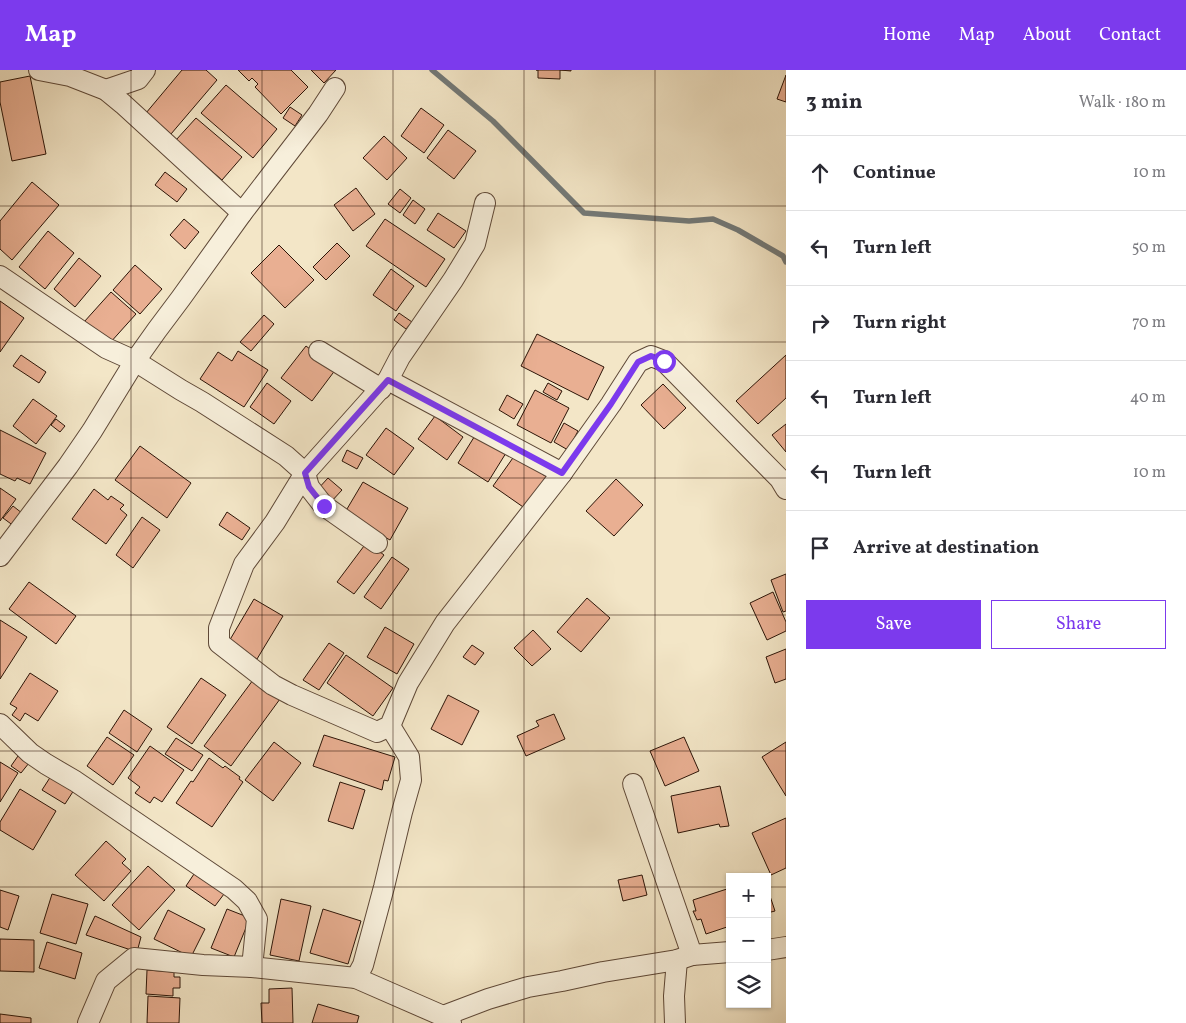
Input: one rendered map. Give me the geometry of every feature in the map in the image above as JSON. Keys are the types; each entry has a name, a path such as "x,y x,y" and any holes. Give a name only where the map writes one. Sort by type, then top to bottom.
{"street":[{"path":"40,70 70,76 106,90 242,213"},
{"path":"106,90 138,79 145,70"},
{"path":"0,556 92,431 135,362 242,213 318,114 335,88"},
{"path":"486,203 475,244 384,384 305,473 275,522 244,564 218,628 219,643 273,685 292,695 377,732 390,726 408,683 445,623 562,473 638,362 651,356 664,361 780,479 786,489"},
{"path":"0,276 106,348 135,362 224,415 286,456 305,473 309,487 324,506 377,543"},
{"path":"319,350 562,473"},
{"path":"0,724 46,764 75,781 234,889 247,901 256,919 252,967"},
{"path":"356,978 363,965 411,780 409,757 390,726"},
{"path":"633,784 684,957 674,996 674,1023"},
{"path":"771,950 786,948"},
{"path":"88,1023 106,981 134,958 203,965 252,967 356,978 447,1019 488,999 528,986 684,957 726,952"}],"building":[{"path":"182,70 206,70 217,80 171,134 146,113"},
{"path":"238,70 291,70 308,87 281,114 255,87 258,84 252,78 249,81"},
{"path":"311,70 336,70 324,83"},
{"path":"538,70 560,70 560,79 538,78"},
{"path":"786,75 786,102 777,99"},
{"path":"30,76 46,154 12,161 0,102 0,82"},
{"path":"226,85 277,129 253,158 201,113"},
{"path":"290,107 302,115 295,126 283,118"},
{"path":"421,108 444,125 424,153 401,136"},
{"path":"196,118 242,157 222,180 176,140"},
{"path":"448,130 476,151 454,179 427,158"},
{"path":"384,136 407,158 387,180 363,158"},
{"path":"165,172 187,189 177,202 155,185"},
{"path":"32,182 59,205 12,260 0,249 0,221"},
{"path":"356,188 375,214 353,231 334,205"},
{"path":"400,189 411,198 400,213 388,204"},
{"path":"413,200 425,209 415,224 403,215"},
{"path":"438,213 466,231 454,248 427,230"},
{"path":"184,219 199,232 185,249 170,235"},
{"path":"385,219 445,259 426,287 366,246"},
{"path":"48,231 74,253 45,289 19,267"},
{"path":"337,243 350,256 326,280 313,267"},
{"path":"279,245 314,280 285,308 251,273"},
{"path":"79,258 101,276 75,307 54,289"},
{"path":"135,265 162,289 140,314 113,290"},
{"path":"391,269 414,286 396,311 373,295"},
{"path":"111,292 136,314 109,344 84,322"},
{"path":"0,301 24,318 0,352"},
{"path":"399,313 412,322 406,329 394,320"},
{"path":"264,315 274,324 251,351 240,342"},
{"path":"537,334 604,367 588,400 521,366"},
{"path":"306,346 336,369 312,401 281,378"},
{"path":"238,351 268,370 244,407 200,379 218,352 232,361"},
{"path":"21,355 46,372 39,383 13,366"},
{"path":"786,355 786,398 758,424 736,401"},
{"path":"267,383 291,401 274,424 250,407"},
{"path":"548,383 562,391 557,400 543,392"},
{"path":"663,384 686,408 664,429 641,405"},
{"path":"535,390 569,408 551,443 517,425"},
{"path":"507,395 523,404 514,419 499,410"},
{"path":"33,399 57,416 36,444 13,426"},
{"path":"435,416 463,437 447,460 418,439"},
{"path":"56,419 65,426 60,432 51,425"},
{"path":"564,423 578,431 568,450 554,442"},
{"path":"786,424 786,452 772,435"},
{"path":"386,428 414,448 394,475 366,455"},
{"path":"0,430 46,453 30,484 17,478 15,481 0,474"},
{"path":"476,434 506,453 488,482 458,463"},
{"path":"140,446 191,483 167,518 115,480"},
{"path":"347,450 363,458 357,469 342,461"},
{"path":"515,455 548,478 526,509 493,486"},
{"path":"328,478 342,490 330,503 316,491"},
{"path":"616,479 643,505 614,536 586,511"},
{"path":"363,482 408,508 390,540 344,514"},
{"path":"0,488 16,499 0,521"},
{"path":"94,489 108,500 111,496 124,505 120,509 127,515 106,544 72,519"},
{"path":"13,506 27,517 18,529 3,518"},
{"path":"227,512 250,528 242,540 219,525"},
{"path":"142,517 160,530 133,568 116,555"},
{"path":"367,542 384,555 354,594 337,582"},
{"path":"392,557 409,569 381,609 364,597"},
{"path":"786,574 786,611 783,612 771,580"},
{"path":"29,582 76,616 56,644 9,609"},
{"path":"773,592 786,622 786,631 767,640 750,603"},
{"path":"587,598 610,618 581,652 557,632"},
{"path":"254,599 283,616 257,659 228,643"},
{"path":"0,620 27,637 0,679"},
{"path":"385,627 414,644 397,674 367,657"},
{"path":"533,630 551,649 532,666 514,648"},
{"path":"329,643 344,653 319,690 303,680"},
{"path":"472,645 484,653 475,665 463,657"},
{"path":"786,649 786,679 775,683 766,657"},
{"path":"346,655 393,688 373,716 327,683"},
{"path":"30,673 58,691 38,721 25,713 20,721 12,715 17,708 10,704"},
{"path":"201,678 226,695 192,744 167,727"},
{"path":"253,680 280,699 231,766 204,746"},
{"path":"448,695 479,711 462,745 431,729"},
{"path":"124,710 152,729 137,752 109,733"},
{"path":"554,714 565,739 526,756 517,736 539,726 536,721"},
{"path":"324,735 395,757 388,781 384,780 382,790 313,766"},
{"path":"107,737 134,755 113,785 87,766"},
{"path":"684,737 699,771 665,786 650,751"},
{"path":"176,738 203,755 192,771 165,754"},
{"path":"274,742 301,763 273,801 245,780"},
{"path":"786,742 786,796 762,757"},
{"path":"150,746 184,770 162,802 154,797 150,803 135,793 140,787 128,778"},
{"path":"18,756 29,763 21,773 11,766"},
{"path":"209,758 223,768 225,766 240,777 239,779 243,782 212,827 176,803"},
{"path":"0,762 18,773 0,802"},
{"path":"51,776 74,790 65,804 42,790"},
{"path":"340,782 365,790 353,829 328,821"},
{"path":"720,786 729,826 720,827 719,824 678,833 671,796"},
{"path":"20,789 56,811 33,850 0,830 0,822"},
{"path":"786,818 786,868 771,875 752,833"},
{"path":"106,841 126,859 122,863 131,871 104,901 75,875"},
{"path":"148,866 175,890 139,930 112,905"},
{"path":"194,874 224,894 215,906 186,886"},
{"path":"642,875 647,895 623,901 618,880"},
{"path":"726,889 726,927 706,934 701,919 697,920 693,911 696,911 693,900"},
{"path":"0,890 19,896 8,930 0,927"},
{"path":"52,894 88,904 76,944 40,933"},
{"path":"281,899 311,906 299,961 270,955"},
{"path":"771,899 775,911 771,912"},
{"path":"227,909 250,918 234,957 211,948"},
{"path":"323,909 361,921 348,964 310,953"},
{"path":"168,910 205,929 191,957 154,939"},
{"path":"95,916 141,937 137,952 86,935"},
{"path":"0,939 34,940 34,972 0,971"},
{"path":"47,942 82,953 75,979 39,968"},
{"path":"147,970 174,972 174,977 180,977 180,988 173,988 173,996 146,994"},
{"path":"292,988 293,1023 262,1023 261,1003 269,1003 269,989"},
{"path":"148,996 180,998 179,1023 147,1023"},
{"path":"318,1004 359,1016 357,1023 312,1023"},
{"path":"0,1014 31,1018 31,1023 0,1023"}],"waterway":[{"path":"432,70 493,121 584,213 689,221 713,219 738,230 783,256 786,262"}],"route":[{"path":"324,506 309,487 305,473 388,380 562,473 638,362 651,356 664,361"}]}
